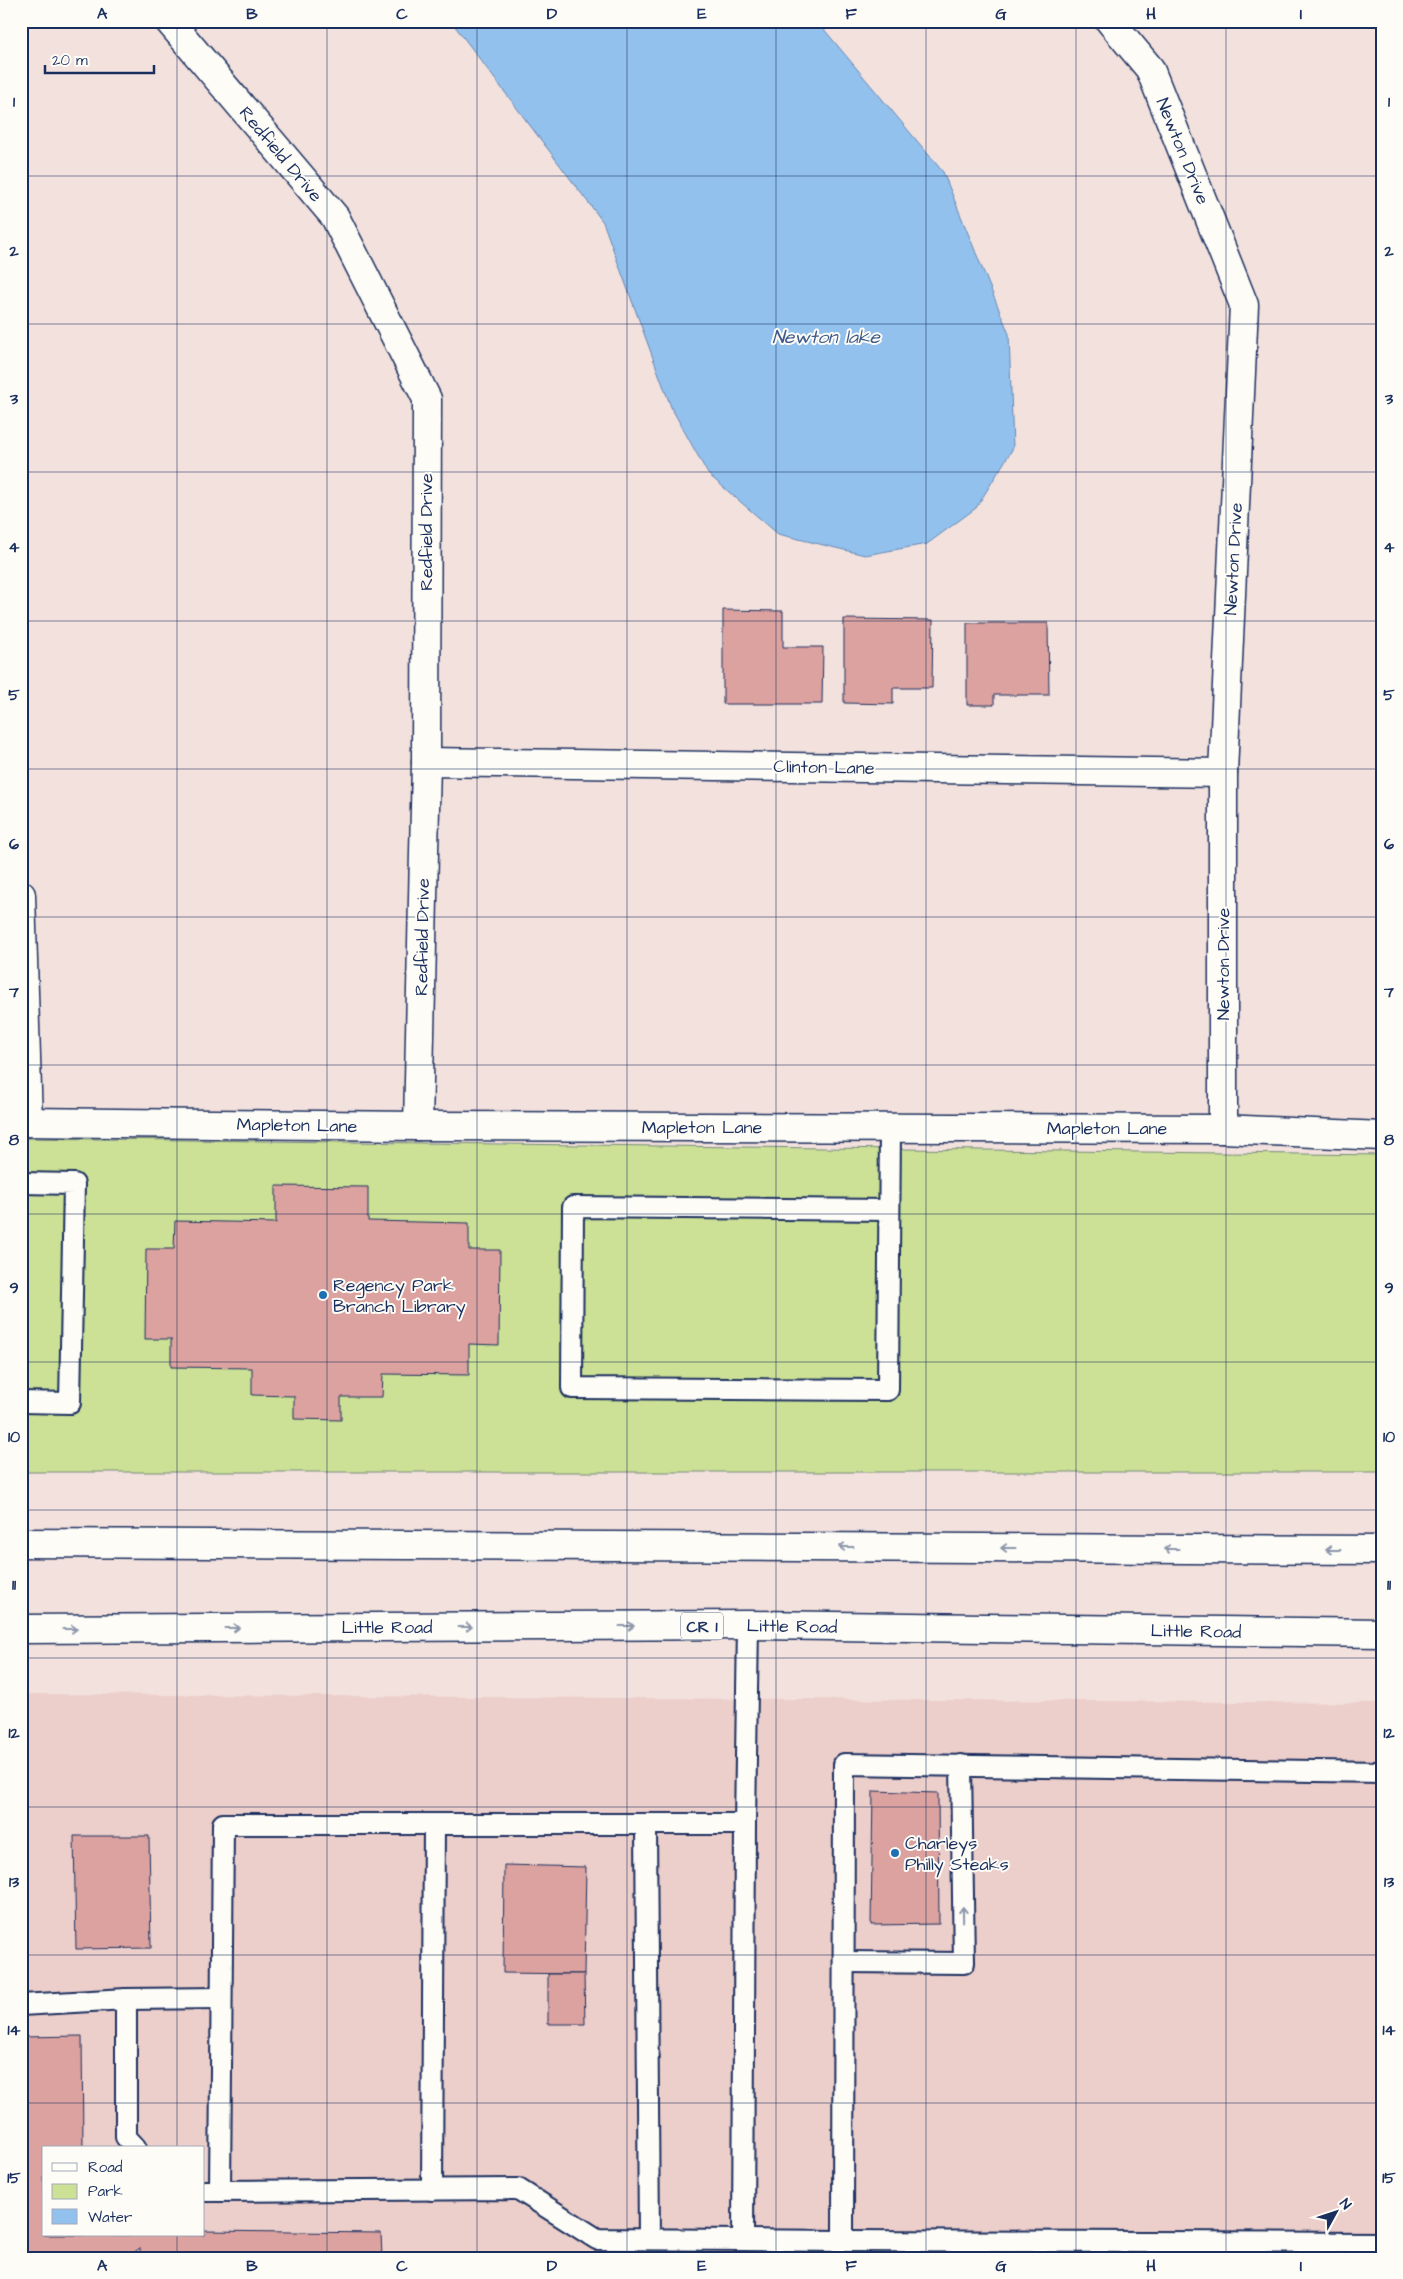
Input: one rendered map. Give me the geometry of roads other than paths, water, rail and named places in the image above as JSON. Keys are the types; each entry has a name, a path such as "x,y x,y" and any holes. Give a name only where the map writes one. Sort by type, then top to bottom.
{"street":[{"name":"Redfield Drive","path":"168,21 335,217 427,398 426,762 418,1126"},
{"name":"Newton Drive","path":"1110,21 1150,69 1244,304 1223,773 1223,1129"},
{"name":"Clinton Lane","path":"426,762 1223,773"},
{"path":"21,895 25,1122"},
{"name":"Mapleton Lane","path":"25,1122 418,1126 1223,1129 1382,1136"},
{"path":"21,1543 1382,1550"},
{"name":"Little Road","path":"21,1630 748,1625 1382,1633"}],"lane":[{"path":"889,1210 573,1207 572,1388 888,1390 890,1128"},
{"path":"21,1183 74,1184 70,1403 21,1402"},
{"path":"743,2240 744,1824 748,1625"},
{"path":"844,2241 844,1764 1382,1772"},
{"path":"844,1962 964,1963 961,1766"},
{"path":"744,1824 223,1824 221,1998 212,2191 518,2189 597,2239 1382,2243"},
{"path":"432,2190 434,1824"},
{"path":"646,1825 649,2239"},
{"path":"21,2006 126,2000 221,1998"},
{"path":"126,2000 126,2137 134,2146"}],"water":[{"name":"Newton lake","path":"451,21 817,21 943,172 1009,334 1013,448 976,508 927,544 865,555 778,534 708,474 671,407 603,222"}],"place":[{"name":"Regency Park Branch Library","path":"323,1295"},
{"name":"Charleys Philly Steaks","path":"895,1853"}]}
